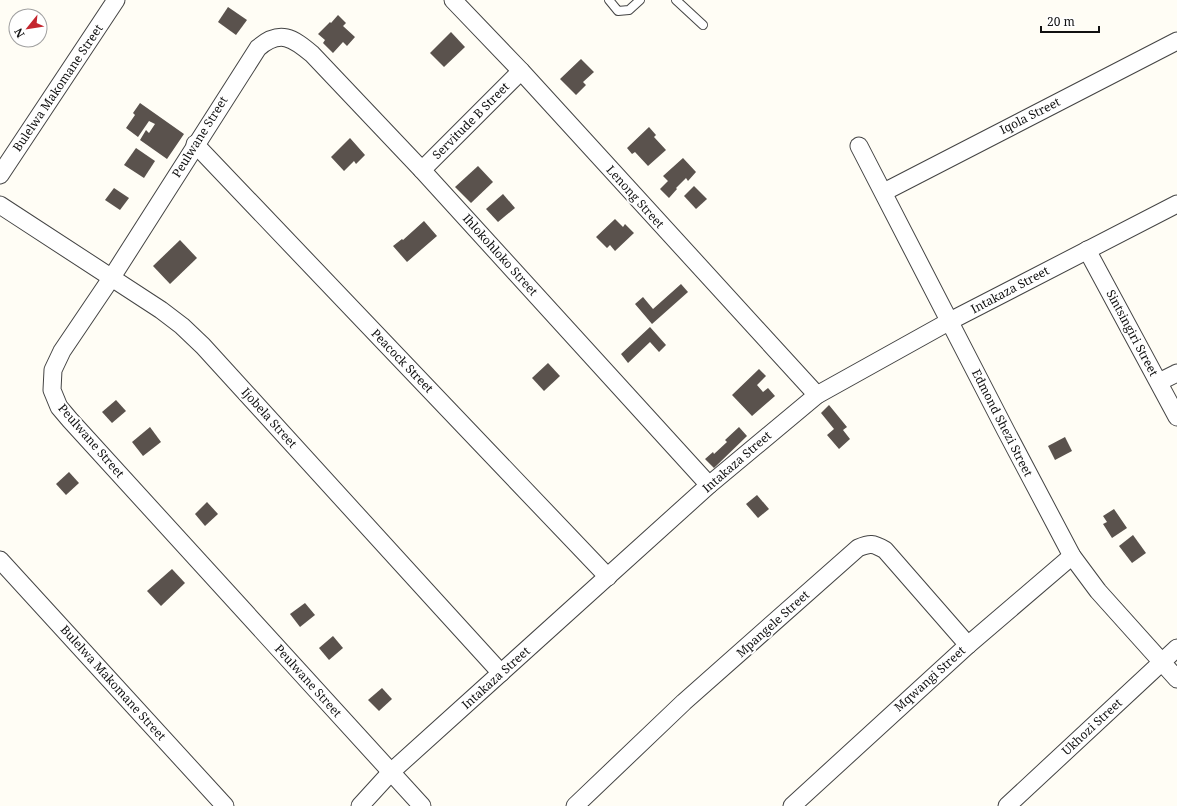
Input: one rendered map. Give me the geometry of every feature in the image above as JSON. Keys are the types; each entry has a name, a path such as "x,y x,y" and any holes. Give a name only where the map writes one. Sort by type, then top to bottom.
{"street":[{"name":"Bulelwa Makomane Street","path":"0,175 116,0"},
{"name":"Lenong Street","path":"453,0 520,71 816,395"},
{"name":"Peulwane Street","path":"281,37 274,37 266,41 258,48 195,144 112,276 62,351 54,370 52,390 59,406 422,806"},
{"name":"Ihlokohloko Street","path":"281,37 302,46 312,54 422,170 709,486"},
{"name":"Iqola Street","path":"884,192 1177,41"},
{"name":"Servitude B Street","path":"422,170 520,71"},
{"name":"Peacock Street","path":"195,144 608,577"},
{"name":"Edmond Shezi Street","path":"859,146 884,192 1006,432 1072,556 1085,576 1177,679"},
{"name":"Intakaza Street","path":"360,806 391,772 709,486 816,395 950,322 1177,204"},
{"name":"Ijobela Street","path":"0,205 112,276 182,326 203,346 502,673"},
{"name":"Sintsingiri Street","path":"1087,250 1177,417"},
{"path":"1158,382 1177,373"},
{"name":"Mpangele Street","path":"575,806 690,697 858,548 874,544 885,550 968,645"},
{"name":"Mqwangi Street","path":"792,806 968,645 1072,556"},
{"name":"Bulelwa Makomane Street","path":"0,560 225,806"},
{"name":"Ukhozi Street","path":"1007,806 1177,648"}],"lane":[{"path":"609,0 618,11 629,10 640,0"},
{"path":"676,0 703,26"}],"building":[{"path":"228,7 247,20 236,35 218,22"},
{"path":"338,15 346,23 343,26 355,37 347,46 343,42 333,53 323,43 325,40 318,34"},
{"path":"451,32 465,47 444,67 430,53"},
{"path":"581,59 594,72 583,82 586,85 576,95 560,79"},
{"path":"140,103 184,134 167,159 140,140 146,130 149,133 155,124 149,121 138,137 126,128 135,115 133,113"},
{"path":"649,127 656,135 654,137 666,150 648,166 635,152 632,154 627,148"},
{"path":"350,138 365,155 356,164 354,161 344,171 331,157"},
{"path":"136,148 155,161 144,178 124,165"},
{"path":"683,158 696,172 688,181 686,178 669,198 660,189 668,181 663,176"},
{"path":"478,166 493,182 471,203 455,187"},
{"path":"694,186 707,199 696,209 684,196"},
{"path":"114,188 129,198 120,210 105,200"},
{"path":"503,194 515,208 498,222 486,209"},
{"path":"615,219 623,227 625,224 634,233 615,251 610,245 607,248 596,237"},
{"path":"424,221 437,236 407,262 393,246 402,239 403,240"},
{"path":"180,240 197,258 170,284 153,266"},
{"path":"681,284 688,292 652,324 635,304 643,297 653,309"},
{"path":"650,327 666,345 659,352 650,342 628,363 621,354"},
{"path":"548,363 560,376 544,391 532,378"},
{"path":"759,369 766,376 757,385 763,392 768,388 775,396 752,416 732,395"},
{"path":"116,400 126,411 112,423 102,412"},
{"path":"829,405 847,427 843,430 850,439 839,449 827,435 834,429 821,413"},
{"path":"150,427 161,442 143,456 132,442"},
{"path":"739,427 747,436 714,468 705,459 713,452 714,454 727,442 725,440"},
{"path":"1065,437 1072,451 1055,460 1048,446"},
{"path":"69,472 79,483 66,495 56,484"},
{"path":"757,495 769,509 758,518 746,504"},
{"path":"207,502 218,514 205,526 195,514"},
{"path":"1114,509 1127,528 1112,538 1103,524 1107,522 1103,516"},
{"path":"1133,535 1146,553 1132,563 1119,546"},
{"path":"172,569 185,583 161,606 147,591"},
{"path":"305,603 315,615 300,627 290,614"},
{"path":"333,636 343,648 329,660 319,648"},
{"path":"382,688 392,699 379,711 368,700"}]}
